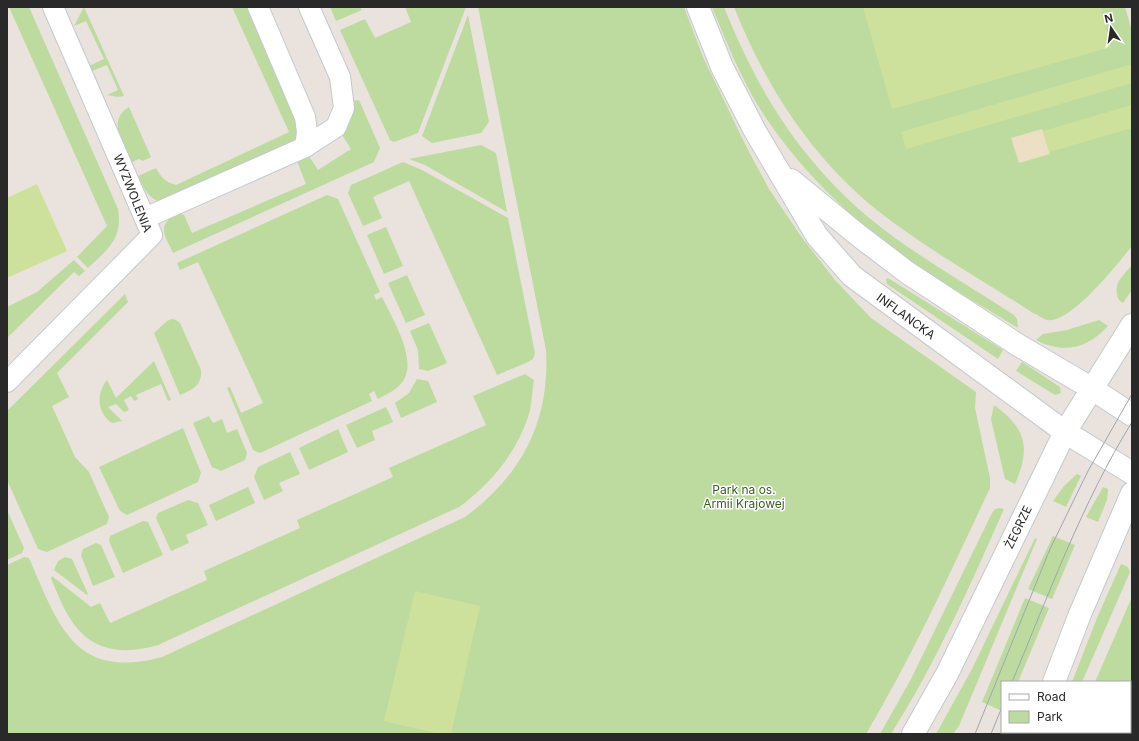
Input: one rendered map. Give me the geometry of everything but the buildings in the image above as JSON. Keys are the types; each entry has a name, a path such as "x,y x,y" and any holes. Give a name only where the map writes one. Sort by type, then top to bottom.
{"street":[{"name":"WYZWOLENIA","path":"7,382 152,235 52,7"},
{"path":"258,7 305,117 307,132 306,147"},
{"path":"145,218 306,147 336,127 344,108 340,77 309,7"},
{"name":"INFLANCKA","path":"698,7 722,67 755,130 817,236 852,276 1065,432 1132,473"},
{"name":"INFLANCKA","path":"779,170 858,236 908,273 1018,345 1091,388 1132,415"},
{"name":"ŻEGRZE","path":"913,734 947,674 1065,432 1091,388 1132,326"},
{"path":"1054,681 1086,599 1132,493"}],"green space":[{"path":"9,7 29,7 118,209 119,219 116,236 108,249 88,268 77,257 107,226"},
{"path":"84,7 124,96 118,97 107,95 118,90 107,65 92,71 89,66 104,59 86,21 74,26"},
{"path":"232,7 251,7 299,119 299,130 292,146 160,202 149,195 138,176 156,168 164,179 176,185 289,132"},
{"path":"330,7 360,7 362,10 336,21"},
{"path":"405,7 466,7 418,133 394,142 390,140 340,30 365,19 375,38 411,22"},
{"name":"Park na os. Armii Krajowej","path":"478,7 684,7 703,57 746,146 769,189 800,235 835,280 871,318 976,392 975,408 990,478 990,488 916,643 866,734 7,734 7,565 24,557 29,558 50,605 61,625 73,641 89,654 108,661 132,662 162,657 465,517 485,501 517,464 537,423 543,400 546,376 546,350"},
{"path":"712,7 724,7 737,38 766,95 782,121 821,171 843,194 885,231 1014,315 1017,319 1018,328 948,286 907,259 849,213 814,178 782,141 759,108 737,66"},
{"path":"734,7 1125,7 1132,31 1132,246 1093,291 1068,313 1057,319 1047,320 1033,313 915,238 877,210 831,167 792,118 775,92 746,36"},
{"path":"863,7 1100,7 1111,47 892,109"},
{"path":"468,15 489,122 481,133 432,143 422,136"},
{"path":"1132,64 1132,83 906,149 901,132"},
{"path":"359,100 380,148 374,162 173,253 164,230 167,221 178,212 184,215 192,233 306,184 297,161 307,153 318,170 351,149 341,133 353,109 354,101"},
{"path":"1132,105 1132,128 1049,152 1043,131"},
{"path":"129,107 151,157 143,161 139,159 132,162 121,141 118,126 119,119 122,112"},
{"path":"481,145 496,153 507,212 425,165 409,159"},
{"path":"403,162 422,170 508,218 535,353 533,359 497,375 409,181 373,197 382,218 363,226 348,193 351,185"},
{"path":"37,184 67,251 7,278 7,198"},
{"path":"327,195 338,199 380,292 374,295 376,300 382,297 397,327 406,351 407,372 401,384 378,399 374,391 369,394 372,401 260,453 253,450 227,388 230,387 241,413 263,403 198,262 180,270 177,263"},
{"path":"386,227 403,266 384,274 367,235"},
{"path":"74,260 85,271 79,276 74,272 7,338 7,307 37,292"},
{"path":"1132,265 1132,290 1123,303 1119,300 1117,294 1117,285"},
{"path":"407,275 425,315 406,323 388,283"},
{"path":"888,278 1003,350 998,359 887,284 886,279"},
{"path":"125,294 128,302 57,373 69,397 52,406 75,457 89,472 109,517 107,524 47,552 38,549 7,480 7,411"},
{"path":"172,319 180,323 201,370 200,380 196,386 180,395 154,333 167,321"},
{"path":"1099,320 1108,326 1092,340 1074,347 1056,347 1036,340 1043,334 1067,330"},
{"path":"429,323 447,363 428,371 419,369 418,350 410,331"},
{"path":"154,361 171,400 168,401 161,384 136,395 138,399 134,401 131,396 124,400 129,410 124,412 116,404 108,407 122,421 112,423 103,414 101,408 100,397 103,385 107,380 116,398"},
{"path":"1022,362 1060,387 1061,393 1055,395 1016,371"},
{"path":"525,374 534,380 530,408 523,431 509,456 491,479 459,507 158,645 131,650 107,648 85,636 76,627 63,606 51,579 52,576 91,607 100,603 110,623 207,580 204,571 300,528 297,520 393,477 389,468 486,425 473,396"},
{"path":"417,379 428,381 437,402 401,418 395,403 409,393"},
{"path":"994,405 1013,422 1019,431 1022,440 1024,449 1023,460 1015,484 1005,479 991,419"},
{"path":"386,407 393,422 372,431 375,440 357,448 346,425"},
{"path":"209,416 213,423 222,419 227,433 237,429 247,453 245,460 221,471 212,467 193,423"},
{"path":"183,428 201,473 198,482 127,515 120,511 99,467"},
{"path":"338,429 348,452 309,470 299,448"},
{"path":"290,452 300,474 279,483 283,491 264,500 254,477 258,467"},
{"path":"1077,474 1081,476 1066,507 1053,501 1064,486"},
{"path":"248,487 255,503 216,521 209,505"},
{"path":"1103,487 1108,489 1107,500 1098,522 1086,517"},
{"path":"188,500 198,503 208,525 186,535 189,543 171,551 156,518 158,513"},
{"path":"995,509 1004,509 938,652 891,734 880,734 911,679 992,513"},
{"path":"7,510 24,548 22,553 7,560"},
{"path":"143,521 148,522 163,555 123,573 109,541 110,536"},
{"path":"1053,536 1075,545 1052,599 1028,589"},
{"path":"1035,538 1037,539 959,726 953,734 936,734 972,669"},
{"path":"96,543 101,545 115,577 93,586 81,555 83,549"},
{"path":"65,557 72,559 88,594 87,595 54,570 58,561"},
{"path":"1121,564 1128,567 1130,572 1082,681 1072,681 1097,618"},
{"path":"415,591 480,606 451,734 440,734 384,721"},
{"path":"1132,597 1132,734 1078,734 1131,733 1131,681 1095,681"},
{"path":"1025,598 1049,608 1018,681 1001,681 1001,711 982,702"}],"sand":[{"path":"1042,129 1050,154 1019,163 1011,138"}],"tram line":[{"path":"975,734 1050,549 1088,471 1132,394"},
{"path":"1012,681 1067,549 1097,484 1132,422"},
{"path":"991,734 1001,709"}]}
